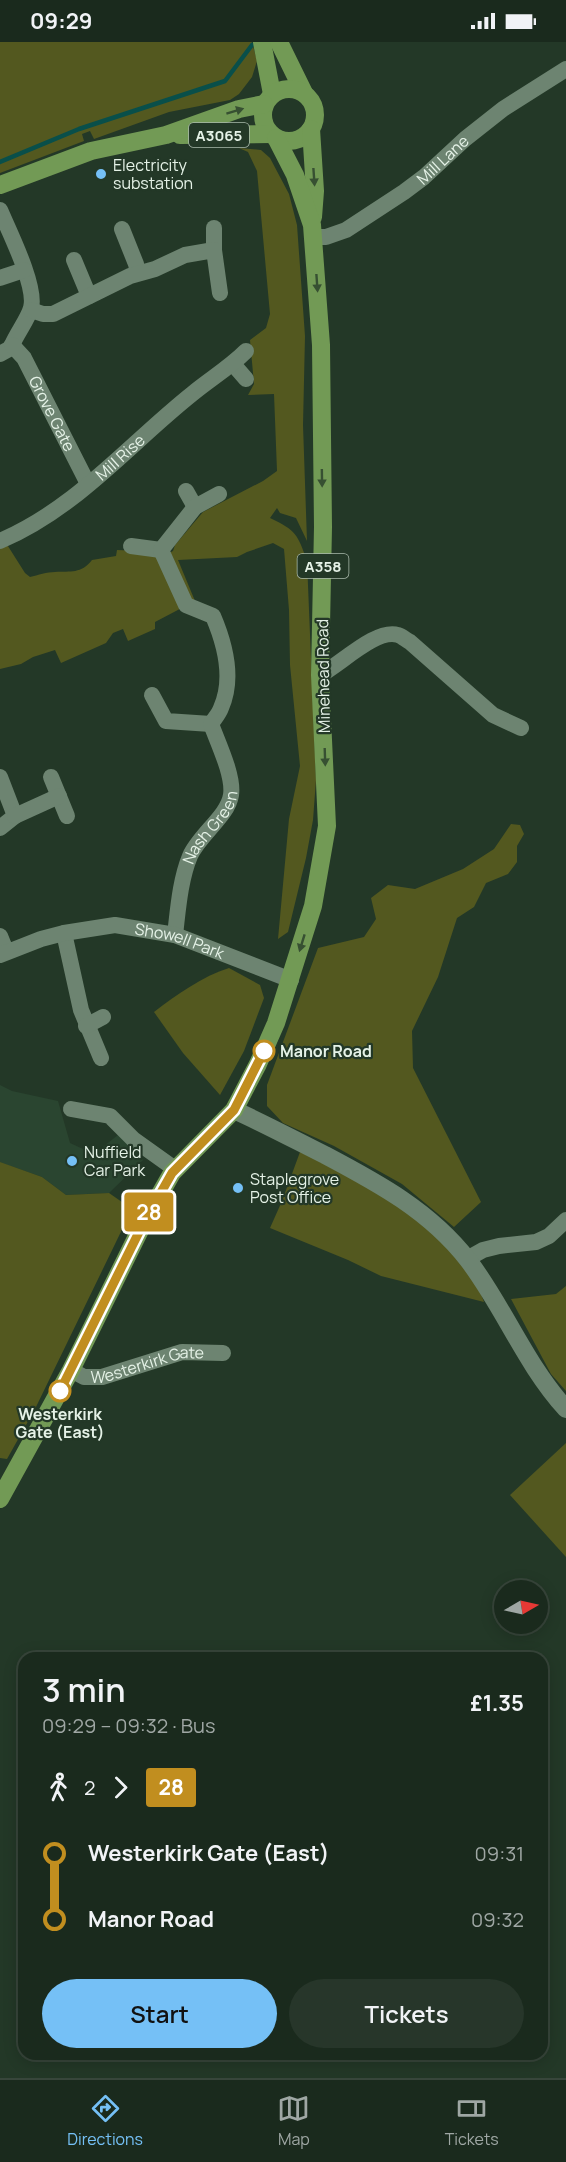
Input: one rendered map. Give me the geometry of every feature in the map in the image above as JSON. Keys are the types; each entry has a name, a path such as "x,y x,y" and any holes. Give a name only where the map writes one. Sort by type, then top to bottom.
{"main road":[{"name":"A358","path":"262,42 268,99 263,120 274,136"},
{"name":"A358","path":"279,42 315,110 311,129"},
{"path":"268,99 279,90 288,88 304,93"},
{"name":"A3065","path":"0,185 92,151 166,135 268,99"},
{"path":"274,136 286,141 296,141 311,129"},
{"name":"Minehead Road","path":"234,1110 276,1023 291,980 314,906 327,826 320,675 323,527 321,345 313,231 315,191 311,129"},
{"name":"A3065","path":"166,135 274,136"},
{"name":"Minehead Road","path":"274,136 295,175 313,231"},
{"name":"A358","path":"0,1498 71,1370 142,1226 175,1169 234,1110"}],"street":[{"name":"Mill Lane","path":"313,231 336,234 384,205 424,177 465,139 503,109 566,69"},
{"path":"0,210 24,270 32,296 31,310 43,314 52,314 138,273 155,269 185,255 214,250"},
{"path":"214,228 214,250 220,293"},
{"path":"122,230 138,273"},
{"path":"74,260 89,296"},
{"path":"0,278 24,270"},
{"name":"Grove Gate","path":"31,310 6,350 24,358 87,485"},
{"name":"Mill Rise","path":"0,541 25,530 62,507 192,393 233,364 246,351"},
{"path":"233,364 246,379"},
{"path":"186,491 195,507"},
{"path":"160,550 195,507 219,494"},
{"path":"131,546 160,550"},
{"path":"152,695 163,728 211,724 221,708 227,685 226,656 221,634 213,616 186,605 160,550"},
{"path":"320,675 333,669 363,645 384,635 398,634 493,715 521,728"},
{"name":"Nash Green","path":"175,934 190,857 201,838 229,806 232,794 232,782 218,737 211,724"},
{"path":"0,777 15,816"},
{"path":"51,777 68,816"},
{"path":"0,828 15,816 59,796"},
{"name":"Showell Park","path":"2,947 63,933 115,925 175,934 291,980"},
{"path":"63,933 86,1026 101,1058"},
{"path":"86,1026 104,1017"},
{"path":"71,1109 110,1116 133,1139 175,1169"},
{"path":"234,1110 380,1184 443,1233 467,1259 489,1291 527,1358 566,1409"},
{"path":"467,1259 483,1250 499,1246 536,1242 549,1236 566,1220"},
{"name":"Westerkirk Gate","path":"71,1370 84,1377 102,1377 182,1352 223,1353"}],"shaded area":[{"name":"Nuffield Car Park","path":"0,1085 12,1091 58,1101 70,1143 94,1154 118,1135 143,1160 109,1193 66,1195 42,1177 0,1162"}],"green space":[{"path":"0,42 252,42 257,61 252,77 239,94 230,100 169,112 94,139 90,131 82,134 84,141 0,173"},
{"path":"239,148 261,150 270,158 289,194 297,225 305,336 303,425 307,541 296,518 280,513 277,508 270,518 295,534 307,561 316,780 313,820 306,858 288,932 278,939 289,819 300,766 290,665 289,610 284,549 273,543 237,557 178,560 195,601 155,622 155,629 128,641 123,629 113,633 106,643 61,663 55,650 33,657 21,664 0,669 0,546 6,543 30,577 49,572 80,570 92,560 116,556 117,550 142,551 159,558 173,551 175,545 203,512 263,481 277,471 274,394 248,395 254,384 250,340 266,328 270,314 257,171 248,152"},
{"path":"511,824 520,825 524,834 517,846 517,862 508,874 486,883 474,907 457,918 438,977 412,1031 413,1068 481,1202 454,1227 402,1184 334,1146 283,1123 267,1106 267,1085 318,948 364,937 376,919 371,898 388,885 415,889 463,869 494,849"},
{"path":"229,968 260,985 264,998 244,1051 220,1095 183,1053 154,1012 200,981"},
{"path":"300,1152 354,1176 401,1204 456,1256 479,1289 484,1302 381,1276 270,1228"},
{"path":"0,1162 42,1177 66,1195 109,1193 132,1209 35,1409 7,1459 0,1458"},
{"path":"566,1286 566,1391 551,1374 511,1299 556,1294"},
{"path":"566,1443 566,1557 510,1495"}],"waterway":[{"path":"0,162 79,129 225,81 252,45"}],"bus line":[{"name":"28","path":"60,1391 142,1226 172,1173 234,1110 264,1051"}],"place":[{"name":"Electricity substation","path":"101,174"},
{"name":"Manor Road","path":"264,1051"},
{"name":"Nuffield Car Park","path":"72,1161"},
{"name":"Staplegrove Post Office","path":"238,1188"},
{"name":"Westerkirk Gate (East)","path":"60,1391"}]}
